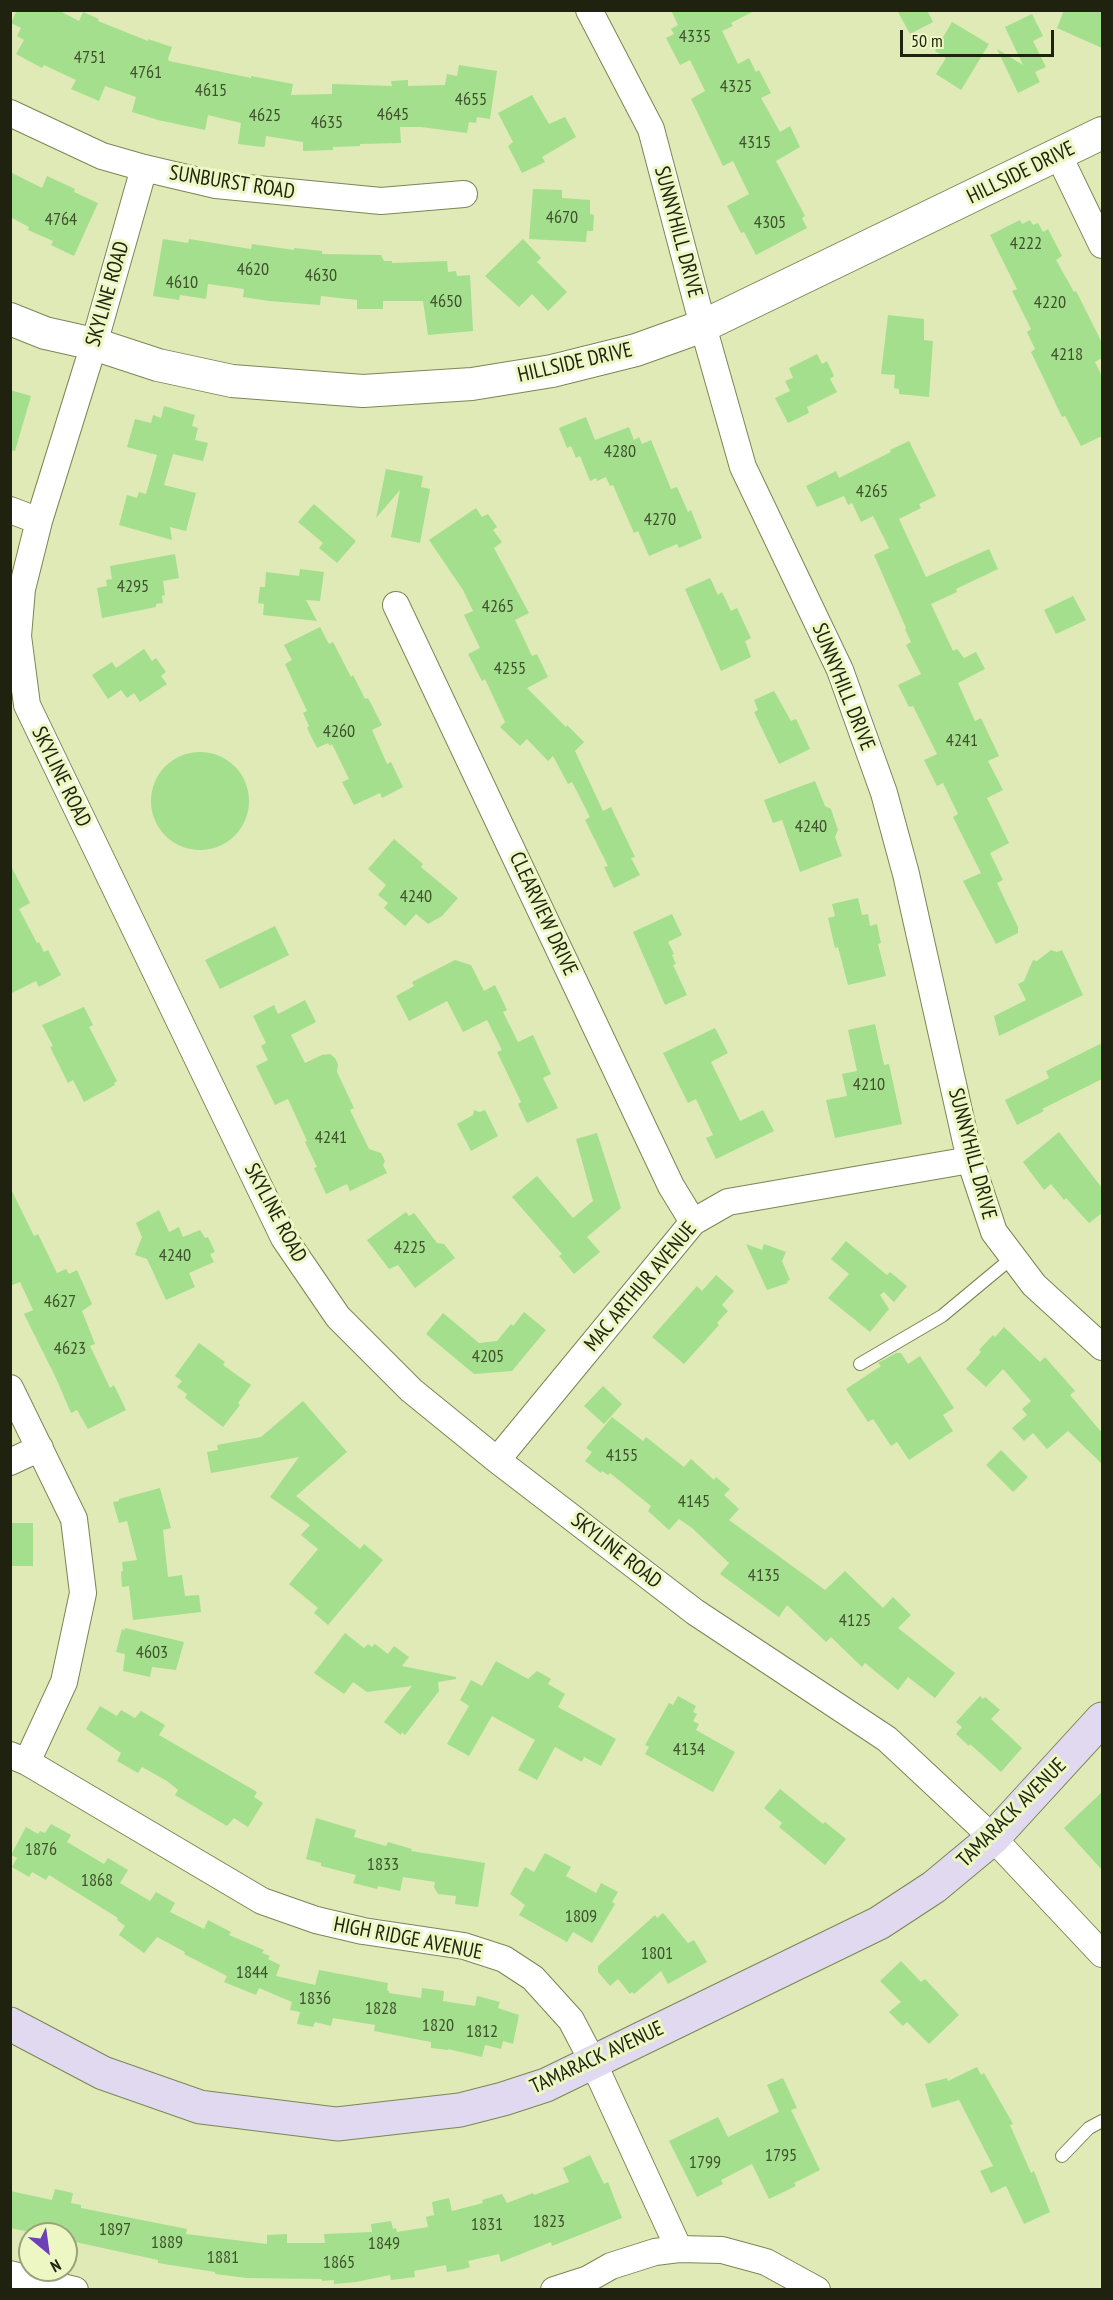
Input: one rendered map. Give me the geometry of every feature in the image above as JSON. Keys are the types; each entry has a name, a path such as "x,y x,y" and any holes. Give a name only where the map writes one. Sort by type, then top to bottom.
{"main road":[{"name":"TAMARACK AVENUE","path":"10,2024 103,2073 200,2107 337,2124 470,2107 546,2085 879,1923 934,1887 993,1838 1102,1719"}],"street":[{"name":"SUNNYHILL DRIVE","path":"589,10 651,129 743,467 840,670 884,793 906,874 970,1160 994,1232 1034,1285 1102,1347"},
{"name":"SUNBURST ROAD","path":"10,113 102,156 216,185 381,201 464,194"},
{"name":"HILLSIDE DRIVE","path":"10,319 45,333 94,344 158,365 232,381 363,391 472,384 552,371 636,350 703,326 1102,133"},
{"path":"1058,154 1102,245"},
{"name":"SKYLINE ROAD","path":"144,168 94,344 39,521 22,589 18,636 27,705 279,1228 338,1317 411,1390 497,1460 695,1612 887,1739 993,1838 1102,1954"},
{"path":"10,510 39,521"},
{"name":"CLEARVIEW DRIVE","path":"396,605 671,1186 693,1222"},
{"name":"MAC ARTHUR AVENUE","path":"497,1460 693,1222 728,1202 970,1160"},
{"path":"10,1388 74,1519 82,1593 64,1682 19,1758"},
{"path":"10,1462 40,1448"},
{"name":"HIGH RIDGE AVENUE","path":"19,1758 262,1901 316,1920 363,1931 464,1946 504,1959 533,1978 566,2013 593,2062 679,2249"},
{"path":"554,2289 588,2279 622,2262 656,2252 679,2249 722,2250 766,2262 817,2289"},
{"path":"10,2274 75,2289"}],"lane":[{"path":"860,1364 942,1316 1013,1257"},
{"path":"1062,2156 1089,2128 1102,2121"}],"building":[{"path":"17,10 58,10 79,21 83,12 99,19 98,21 148,41 148,39 172,47 169,61 293,84 291,95 332,94 332,84 392,86 391,81 408,80 408,86 445,85 447,74 457,76 459,65 497,71 490,119 477,117 476,123 469,122 467,133 421,127 400,127 401,143 360,144 360,146 333,147 333,150 303,151 303,142 266,136 263,147 238,144 241,123 208,115 205,130 132,112 136,97 105,86 99,101 71,89 76,80 44,65 42,68 16,54 24,40 17,36 21,28 11,23"},
{"path":"671,10 756,10 731,23 733,26 722,31 738,64 749,58 756,72 759,70 771,93 761,98 780,132 790,126 800,147 776,161 805,216 802,218 807,228 756,255 727,206 749,194 733,161 723,166 691,99 705,91 690,60 680,65 666,38 674,34 671,29 678,25"},
{"path":"897,10 927,10 933,22 910,34"},
{"path":"1064,10 1102,10 1102,48 1057,28"},
{"path":"1032,14 1043,36 1033,41 1046,67 1035,72 1040,82 1018,93 997,49 1023,65 1005,27"},
{"path":"952,22 989,44 961,90 936,74 946,58 935,51"},
{"path":"532,95 549,124 565,117 576,137 542,157 545,162 522,173 508,146 513,142 498,113"},
{"path":"10,172 42,188 47,176 98,203 74,256 51,245 53,241 28,230 29,227 10,217"},
{"path":"533,189 562,190 562,198 590,200 590,214 594,215 593,231 587,231 586,242 529,239"},
{"path":"1020,220 1022,224 1030,220 1033,225 1038,223 1043,232 1048,229 1062,256 1056,260 1074,292 1076,291 1102,343 1102,358 1095,362 1102,376 1102,436 1081,446 1065,416 1062,417 1031,352 1035,349 1027,332 1031,329 1012,291 1017,289 990,235"},
{"path":"163,239 188,243 189,239 251,249 252,244 322,251 322,254 381,255 384,261 392,261 392,263 447,261 448,272 456,271 457,276 470,275 473,331 428,335 423,301 383,301 383,309 357,309 357,300 321,296 320,305 269,301 243,297 244,289 208,284 206,299 180,295 179,300 153,296"},
{"path":"523,239 541,258 537,262 567,292 548,311 532,294 519,307 485,276"},
{"path":"888,315 924,319 924,340 933,341 929,397 899,394 899,389 894,388 895,375 881,374"},
{"path":"817,354 822,364 827,361 834,376 830,379 837,392 807,407 809,413 788,423 775,398 790,391 785,381 793,378 789,368"},
{"path":"10,390 31,396 15,451 10,450"},
{"path":"164,406 195,415 192,426 198,428 195,440 208,443 203,461 173,454 164,485 196,493 186,531 170,527 172,540 119,525 127,495 137,498 139,492 146,494 157,455 127,447 135,419 151,423 153,415 161,418"},
{"path":"586,417 595,440 629,427 634,440 639,437 642,444 651,440 671,489 677,487 688,512 691,510 702,538 679,548 677,544 649,556 638,531 634,533 613,485 610,486 606,477 590,481 580,456 576,458 571,446 567,448 559,428"},
{"path":"909,441 936,496 919,504 921,508 899,519 926,577 989,549 998,569 931,604 953,651 957,649 964,658 976,652 985,669 958,683 975,721 981,718 999,756 988,761 1003,790 987,798 1009,843 990,853 1003,880 997,883 1018,927 1018,933 996,944 963,881 981,873 953,817 958,814 943,783 937,786 924,760 937,754 913,706 909,707 898,685 921,674 906,645 911,642 874,555 889,548 873,516 861,522 852,503 848,505 844,496 817,507 806,486 836,471 839,478"},
{"path":"386,469 423,476 421,487 430,489 420,543 391,537 400,490 376,518"},
{"path":"314,504 356,541 337,563 319,548 323,543 298,522"},
{"path":"476,508 482,517 488,514 497,527 493,530 502,542 494,548 529,613 515,620 532,656 537,654 548,677 527,688 584,742 575,751 603,811 611,807 635,857 631,858 640,875 614,888 604,867 608,866 585,820 590,817 572,782 568,784 553,756 548,761 527,739 520,746 500,727 505,722 485,679 482,681 468,654 480,648 464,615 473,611 463,590 429,540"},
{"path":"175,554 179,578 163,581 165,595 162,596 163,603 156,604 156,607 102,618 97,588 107,586 106,580 112,579 110,566"},
{"path":"300,569 324,572 320,601 306,600 317,621 263,615 264,604 258,603 260,587 265,587 266,572 299,576"},
{"path":"710,578 718,595 722,592 731,611 737,608 751,638 745,641 751,657 721,671 685,589"},
{"path":"1073,596 1086,620 1056,634 1044,610"},
{"path":"320,627 329,644 333,642 351,677 353,675 365,699 368,698 382,725 372,730 387,764 391,762 403,787 382,798 380,793 354,805 342,782 349,779 332,744 330,746 328,743 317,748 307,728 309,726 303,713 307,711 285,664 292,660 284,645"},
{"path":"144,649 152,661 156,658 166,672 161,676 167,684 140,702 134,693 127,698 121,690 108,699 92,675 112,662 116,668"},
{"path":"774,691 791,721 796,719 810,749 779,764 754,712 758,710 754,700"},
{"path":"200,752 219,756 235,766 245,782 249,801 245,820 235,836 219,846 200,850 181,846 165,836 155,820 151,801 155,782 165,766 181,756"},
{"path":"815,781 825,806 831,809 838,830 835,837 842,856 800,872 782,820 773,823 764,800"},
{"path":"394,839 423,864 421,867 458,898 442,916 428,924 416,914 405,926 384,908 388,903 378,895 386,885 368,869"},
{"path":"10,864 30,903 19,909 37,943 39,942 44,952 48,950 61,975 39,987 36,981 10,994"},
{"path":"858,898 862,915 868,914 870,926 877,924 881,943 878,944 886,976 848,985 838,947 835,948 828,918 835,916 832,904"},
{"path":"672,914 682,935 668,942 674,954 672,955 676,964 673,965 687,995 665,1005 633,932"},
{"path":"275,926 289,955 220,989 205,960"},
{"path":"1051,950 1057,952 1062,950 1083,995 999,1036 994,1016 1026,1000 1018,984 1024,981 1033,960 1037,961"},
{"path":"455,960 471,965 484,991 495,985 507,1010 503,1012 518,1042 533,1035 551,1074 543,1078 558,1108 527,1123 518,1104 521,1102 497,1052 502,1050 487,1020 463,1032 447,1001 409,1021 396,996 414,986 412,982"},
{"path":"305,1000 316,1022 291,1035 305,1063 322,1055 330,1054 335,1058 338,1064 337,1072 354,1108 350,1110 369,1149 381,1153 385,1161 383,1165 387,1173 350,1191 347,1184 326,1194 314,1168 317,1167 305,1142 307,1141 288,1099 275,1105 256,1066 268,1060 261,1046 266,1043 253,1016 274,1005 278,1014"},
{"path":"84,1007 93,1025 89,1027 117,1081 115,1085 84,1102 73,1080 68,1083 42,1025"},
{"path":"875,1024 884,1065 889,1064 902,1124 835,1138 826,1100 847,1096 842,1074 857,1071 848,1030"},
{"path":"715,1028 728,1053 711,1062 740,1121 763,1110 774,1131 716,1159 706,1138 713,1135 696,1099 688,1103 663,1053"},
{"path":"1102,1043 1102,1079 1042,1109 1044,1111 1017,1125 1005,1100 1049,1078 1046,1071"},
{"path":"474,1110 480,1112 485,1110 498,1136 471,1151 457,1124 473,1115"},
{"path":"1059,1132 1102,1188 1102,1213 1089,1223 1066,1198 1064,1200 1051,1184 1044,1190 1023,1162"},
{"path":"597,1133 621,1208 587,1237 600,1252 574,1274 559,1256 562,1254 512,1197 537,1176 573,1218 593,1201 576,1139"},
{"path":"10,1187 34,1236 38,1234 57,1273 66,1269 69,1274 77,1270 92,1304 82,1311 95,1344 90,1346 110,1388 114,1385 126,1410 88,1429 77,1410 71,1413 24,1314 33,1310 20,1282 10,1286"},
{"path":"159,1210 169,1232 179,1227 183,1237 200,1230 205,1238 208,1237 215,1252 210,1254 214,1262 189,1273 195,1287 166,1300 147,1259 135,1255 142,1237 136,1223"},
{"path":"406,1212 409,1216 414,1213 437,1243 444,1244 455,1258 415,1288 398,1265 389,1269 367,1240"},
{"path":"846,1241 887,1275 890,1272 907,1286 894,1302 884,1292 880,1295 889,1309 870,1332 828,1298 849,1274 831,1259"},
{"path":"746,1244 762,1250 764,1244 786,1252 782,1261 790,1280 787,1281 788,1283 767,1290"},
{"path":"716,1275 734,1291 722,1305 728,1311 717,1323 719,1325 684,1364 652,1337 697,1286 702,1291"},
{"path":"524,1312 546,1330 512,1371 474,1374 426,1334 443,1313 479,1343 497,1341"},
{"path":"1004,1327 1040,1362 1045,1357 1075,1391 1070,1395 1102,1433 1102,1464 1068,1431 1047,1449 1033,1433 1024,1441 1012,1428 1027,1415 1022,1409 1031,1401 1003,1369 986,1387 966,1369 981,1352 979,1350"},
{"path":"199,1343 225,1362 223,1365 251,1385 238,1403 240,1405 223,1427 185,1398 187,1394 177,1387 182,1381 175,1376"},
{"path":"896,1353 901,1353 908,1364 920,1356 954,1408 943,1415 953,1431 909,1460 897,1442 891,1446 873,1419 868,1422 846,1389 881,1366 878,1363"},
{"path":"603,1386 622,1404 604,1424 584,1406"},
{"path":"303,1401 347,1452 296,1496 360,1549 364,1544 383,1560 328,1625 314,1613 318,1608 289,1584 318,1549 301,1535 310,1525 270,1497 299,1457 211,1473 207,1452 218,1450 217,1445 261,1437"},
{"path":"612,1417 643,1441 646,1437 684,1467 691,1459 714,1480 716,1477 730,1489 724,1495 739,1509 729,1520 825,1590 845,1571 883,1608 893,1597 911,1615 898,1628 955,1673 935,1698 908,1677 898,1690 865,1663 862,1667 831,1637 826,1642 787,1605 779,1617 720,1574 729,1563 692,1528 679,1519 669,1530 648,1511 651,1506 610,1473 608,1475 602,1471 601,1473 585,1461 592,1452 586,1448"},
{"path":"1001,1450 1028,1477 1013,1492 986,1465"},
{"path":"160,1488 171,1528 163,1530 168,1577 182,1575 185,1596 199,1595 201,1612 133,1620 129,1586 122,1587 121,1572 123,1571 122,1562 137,1560 127,1521 119,1523 113,1502"},
{"path":"10,1523 33,1523 33,1566 10,1566"},
{"path":"125,1628 184,1642 176,1670 152,1667 150,1677 123,1671 125,1654 116,1652 122,1629 125,1630"},
{"path":"345,1633 364,1648 368,1644 372,1647 375,1644 388,1654 394,1646 409,1657 402,1666 456,1677 456,1679 438,1682 439,1691 405,1735 402,1732 401,1735 384,1722 412,1686 367,1692 353,1682 344,1694 314,1673"},
{"path":"496,1661 528,1679 537,1671 551,1679 548,1684 565,1694 558,1707 616,1739 601,1766 584,1757 582,1762 555,1747 537,1780 518,1770 535,1740 492,1716 469,1756 447,1744 469,1706 460,1700 471,1680 482,1686"},
{"path":"678,1696 696,1706 693,1712 697,1714 693,1721 699,1724 696,1730 735,1752 713,1792 645,1754 649,1747 645,1745 669,1703 673,1705"},
{"path":"980,1696 983,1699 985,1697 1000,1710 991,1719 1022,1748 1001,1772 956,1734 962,1727 956,1722"},
{"path":"100,1706 117,1716 121,1710 135,1718 141,1711 165,1725 159,1735 257,1792 254,1797 263,1803 248,1827 234,1818 227,1826 175,1795 178,1790 167,1781 142,1767 138,1773 117,1761 121,1753 86,1729"},
{"path":"780,1789 823,1824 825,1822 846,1839 825,1865 779,1827 782,1823 764,1808"},
{"path":"1102,1792 1102,1870 1064,1828"},
{"path":"316,1818 356,1830 354,1837 386,1846 388,1842 412,1849 411,1851 485,1863 478,1907 455,1904 456,1896 438,1894 434,1887 435,1882 403,1877 400,1891 378,1886 377,1889 353,1883 356,1875 321,1866 321,1863 306,1859"},
{"path":"51,1824 71,1835 67,1842 104,1864 108,1858 128,1870 120,1883 150,1901 156,1892 175,1903 170,1912 204,1929 208,1920 231,1932 229,1935 264,1950 262,1953 270,1956 268,1959 280,1965 276,1976 315,1985 319,1970 388,1983 389,1993 421,1998 422,1988 444,1991 443,2001 475,2006 477,1996 500,2002 498,2008 519,2015 513,2044 503,2041 501,2049 485,2045 482,2057 448,2049 431,2048 431,2042 374,2031 375,2025 333,2018 331,2026 315,2022 313,2027 297,2024 300,2012 290,2010 292,2002 259,1988 256,1995 224,1982 227,1976 157,1937 144,1953 119,1935 125,1926 117,1920 118,1918 49,1875 46,1880 32,1872 29,1877 12,1867 17,1858 11,1855 26,1827 38,1834 40,1831 45,1833"},
{"path":"545,1853 571,1867 566,1876 596,1893 601,1883 618,1892 612,1902 615,1904 592,1943 573,1932 567,1942 519,1915 525,1905 510,1894 525,1867 534,1872"},
{"path":"663,1913 688,1943 694,1940 707,1962 668,1984 661,1971 634,1994 632,1992 630,1994 618,1979 610,1986 598,1972 598,1966 655,1915 657,1918"},
{"path":"901,1961 921,1982 925,1979 959,2015 929,2044 907,2022 903,2026 889,2012 901,2002 880,1981"},
{"path":"977,2067 981,2075 984,2073 1013,2124 1010,2125 1031,2173 1034,2171 1050,2212 1024,2224 1006,2186 991,2193 980,2171 993,2166 959,2100 932,2108 925,2084 947,2078 948,2081"},
{"path":"783,2078 797,2108 791,2110 820,2170 794,2183 796,2186 769,2199 752,2164 721,2180 723,2184 697,2197 669,2141 718,2117 728,2137 779,2112 767,2085"},
{"path":"590,2155 604,2184 608,2182 622,2218 552,2246 551,2242 501,2262 499,2254 468,2261 470,2267 464,2269 447,2272 446,2265 414,2271 415,2277 391,2280 390,2275 334,2284 334,2280 247,2278 215,2274 215,2272 158,2263 158,2260 78,2243 78,2222 18,2222 18,2230 10,2228 10,2191 52,2200 55,2189 73,2193 71,2203 81,2205 81,2208 187,2229 186,2234 267,2244 267,2235 287,2234 287,2243 325,2243 324,2234 372,2232 371,2224 391,2221 393,2229 396,2228 397,2232 428,2227 426,2217 434,2215 432,2202 449,2198 452,2211 483,2203 482,2200 502,2194 507,2203 533,2193 534,2195 569,2182 563,2168"}]}
